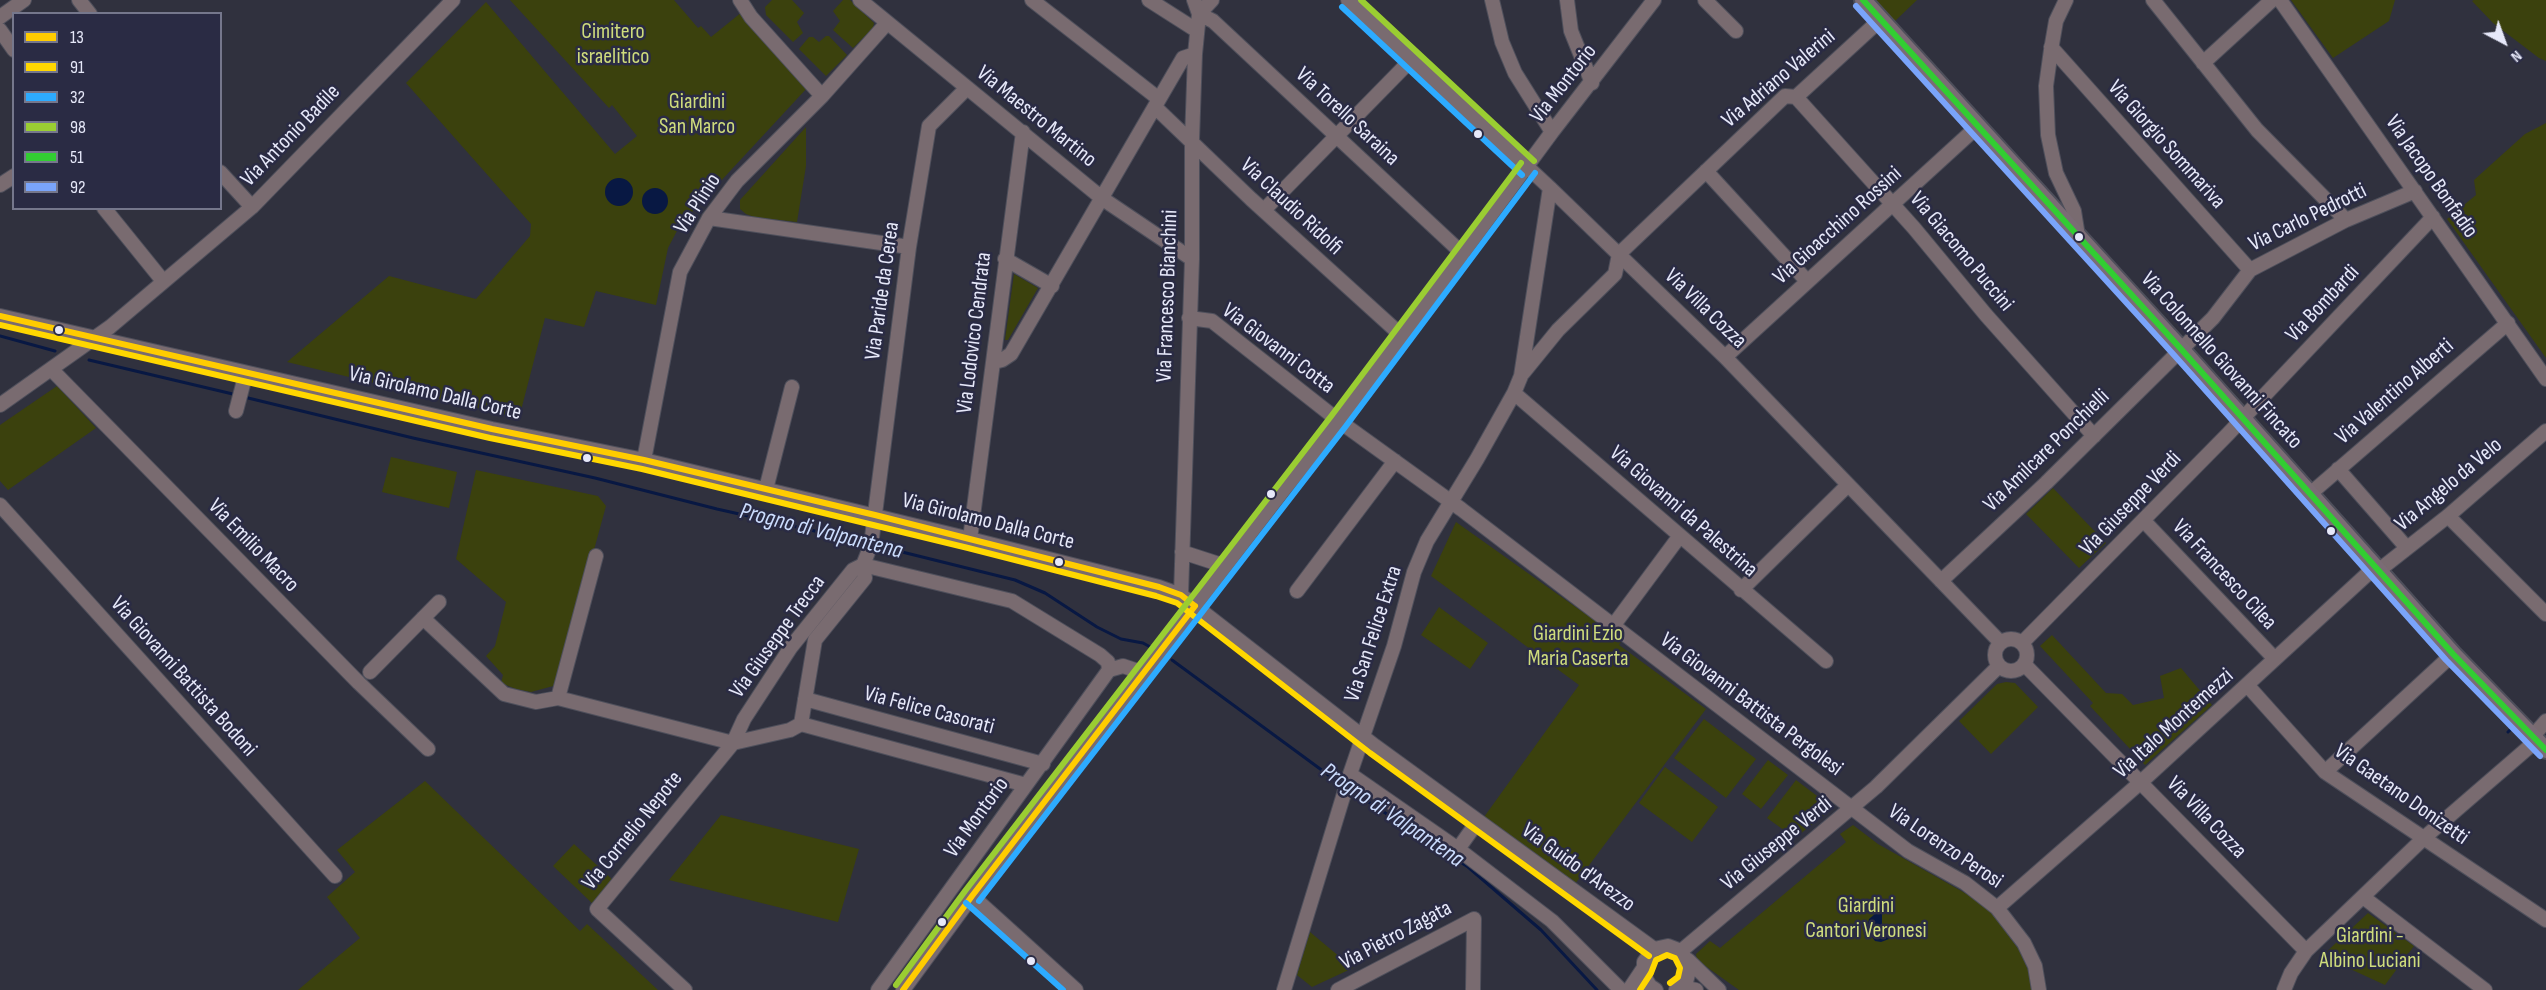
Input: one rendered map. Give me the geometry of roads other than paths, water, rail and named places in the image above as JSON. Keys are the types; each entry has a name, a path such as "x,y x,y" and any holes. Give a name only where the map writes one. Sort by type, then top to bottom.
{"main road":[{"name":"Via Colonnello Giovanni Fincato","path":"1863,0 2181,349 2453,654 2538,743"}],"street":[{"path":"0,17 24,0"},
{"path":"79,0 88,12"},
{"name":"Via Antonio Badile","path":"0,405 95,338 252,207 453,0"},
{"path":"740,0 751,17 822,96"},
{"name":"Via Maestro Martino","path":"860,0 878,5 887,23 1023,132 1102,199 1192,260"},
{"name":"Via Claudio Ridolfi","path":"1032,0 1157,103 1198,149 1401,335"},
{"path":"1149,0 1196,30"},
{"path":"1194,0 1199,14 1212,0"},
{"name":"Via Villa Cozza","path":"1348,0 1550,188 1725,357 2000,642"},
{"path":"1492,0 1502,42 1515,73 1552,132"},
{"path":"1567,0 1571,31 1592,83"},
{"name":"Via Montorio","path":"903,990 972,896 1339,421 1528,168 1552,132 1654,0"},
{"path":"1705,0 1736,31"},
{"path":"2066,0 2056,21 2051,47 2046,86 2048,135 2056,173 2074,211 2078,236"},
{"path":"2153,0 2257,130 2346,220"},
{"path":"2203,63 2272,0"},
{"name":"Via Jacopo Bonfadio","path":"2280,0 2546,379"},
{"name":"Via Francesco Bianchini","path":"1181,595 1192,260 1192,140 1196,30 1199,14"},
{"name":"Via Torello Saraina","path":"1199,14 1213,21 1463,254"},
{"name":"Via Adriano Valerini","path":"1521,376 1558,330 1615,274 1619,254 1785,96 1796,97 1880,20"},
{"name":"Via Plinio","path":"644,460 680,272 709,218 737,180 822,96 887,23"},
{"path":"0,30 12,47"},
{"name":"Via Giorgio Sommariva","path":"2051,47 2250,270"},
{"path":"994,362 1011,354 1183,58 1195,54"},
{"path":"1264,210 1412,59"},
{"name":"Via Paride da Cerea","path":"875,515 909,247 929,126 967,88"},
{"name":"Via Giacomo Puccini","path":"1796,97 1894,205 1986,315 2094,436"},
{"name":"Via Gioacchino Rossini","path":"1725,357 1978,126"},
{"name":"Via Lodovico Cendrata","path":"970,539 1023,132"},
{"path":"1706,171 1807,281"},
{"path":"222,174 252,207"},
{"name":"Via San Felice Extra","path":"1284,990 1350,776 1394,646 1414,572 1427,542 1514,393 1521,376 1550,188"},
{"name":"Via Carlo Pedrotti","path":"2181,349 2213,318 2250,270 2346,220 2415,191"},
{"path":"106,210 163,281"},
{"name":"Via Bombardi","path":"2243,419 2433,217"},
{"path":"709,218 799,229 909,247"},
{"path":"1005,259 1052,286"},
{"name":"Via Girolamo Dalla Corte","path":"0,316 492,429 644,460 875,515 1159,586 1181,595 1195,606"},
{"name":"Via Giovanni Cotta","path":"1189,318 1212,321 1339,421"},
{"name":"Via Valentino Alberti","path":"2310,494 2508,323"},
{"name":"Via Adriano Valerini","path":"1528,338 1558,330"},
{"name":"Via Amilcare Ponchielli","path":"1941,581 2094,436 2181,349"},
{"name":"Via Emilio Macro","path":"51,369 359,683 428,749"},
{"path":"236,411 246,373"},
{"path":"766,489 792,387"},
{"name":"Via Giovanni da Palestrina","path":"1514,393 1826,661"},
{"name":"Via Giuseppe Verdi","path":"2022,643 2243,419"},
{"path":"1339,421 1452,502"},
{"name":"Via Angelo da Velo","path":"2376,569 2448,516 2546,431"},
{"path":"1297,591 1395,461"},
{"path":"2338,469 2407,548"},
{"path":"1741,590 1848,485"},
{"name":"Via Giovanni Battista Pergolesi","path":"1452,502 1853,808"},
{"name":"Via Giovanni Battista Bodoni","path":"0,505 335,876"},
{"name":"Via Giuseppe Trecca","path":"801,724 815,640 865,578 863,565 871,545 875,515"},
{"path":"2448,516 2546,614"},
{"name":"Via Francesco Cilea","path":"2144,521 2274,658"},
{"path":"1613,626 1679,537"},
{"path":"1182,552 1225,566"},
{"path":"558,699 596,556"},
{"path":"863,565 1012,601 1100,655 1108,662 1109,670 1123,666 1144,673"},
{"name":"Via Giuseppe Trecca","path":"733,742 744,719 791,647 853,570 863,565"},
{"name":"Via Italo Montemezzi","path":"1997,908 2141,782 2248,686 2274,658 2376,569"},
{"path":"370,672 439,602"},
{"name":"Via Guido d'Arezzo","path":"1195,606 1364,737 1654,949"},
{"path":"423,618 504,694 536,702 558,699 733,742 790,730 801,724"},
{"path":"2009,639 2022,643 2027,653 2024,664 2014,670 1999,666 1995,654 2000,642 2009,639"},
{"path":"2325,772 2453,654"},
{"name":"Via Villa Cozza","path":"2024,664 2306,951"},
{"name":"Via Giuseppe Verdi","path":"1684,955 1853,808 1999,666"},
{"name":"Via Montorio","path":"878,990 1109,670"},
{"name":"Via Gaetano Donizetti","path":"2248,686 2325,772 2546,920"},
{"name":"Via Felice Casorati","path":"805,699 1042,764"},
{"path":"2284,990 2291,973 2306,951 2425,837 2538,743 2546,721"},
{"name":"Via Felice Casorati","path":"801,724 1026,785"},
{"name":"Via Cornelio Nepote","path":"685,990 597,909 733,742"},
{"path":"1350,776 1458,849 1552,921 1621,990"},
{"name":"Via Lorenzo Perosi","path":"1853,808 1908,851 1965,883 1997,908 2024,943 2035,966 2039,990"},
{"path":"1458,849 1478,821"},
{"path":"972,896 1076,990"},
{"path":"2363,897 2485,990"},
{"name":"Via Pietro Zagata","path":"1338,990 1474,919 1473,990"},
{"path":"1629,990 1643,969 1648,955 1654,949 1668,946 1684,955 1719,990"},
{"path":"1678,989 1689,975 1684,955"},
{"path":"1643,969 1646,981 1655,990"},
{"path":"1678,989 1696,990"}],"water":[{"path":"619,178 629,182 633,192 629,202 619,206 609,202 605,192 609,182"},
{"path":"655,188 664,192 668,201 664,210 655,214 646,210 642,201 646,192"},
{"path":"1882,912 1882,928 1889,939 1881,942 1875,941 1867,927 1869,919 1876,913"}],"waterway":[{"name":"Progno di Valpantena","path":"0,336 55,351"},
{"name":"Progno di Valpantena","path":"89,360 237,395"},
{"name":"Progno di Valpantena","path":"244,397 868,543"},
{"name":"Progno di Valpantena","path":"874,545 1015,580 1045,593 1097,627 1121,639 1143,643 1154,649"},
{"name":"Progno di Valpantena","path":"1172,660 1342,785"},
{"path":"2508,732 2513,727"},
{"name":"Progno di Valpantena","path":"1350,790 1468,867 1541,930 1597,990"}],"park label":[{"name":"Cimitero israelitico","path":"613,44"},
{"name":"Giardini San Marco","path":"697,114"},
{"name":"Giardini Ezio Maria Caserta","path":"1578,646"},
{"name":"Giardini Cantori Veronesi","path":"1866,918"},
{"name":"Giardini - Albino Luciani","path":"2370,948"}]}
